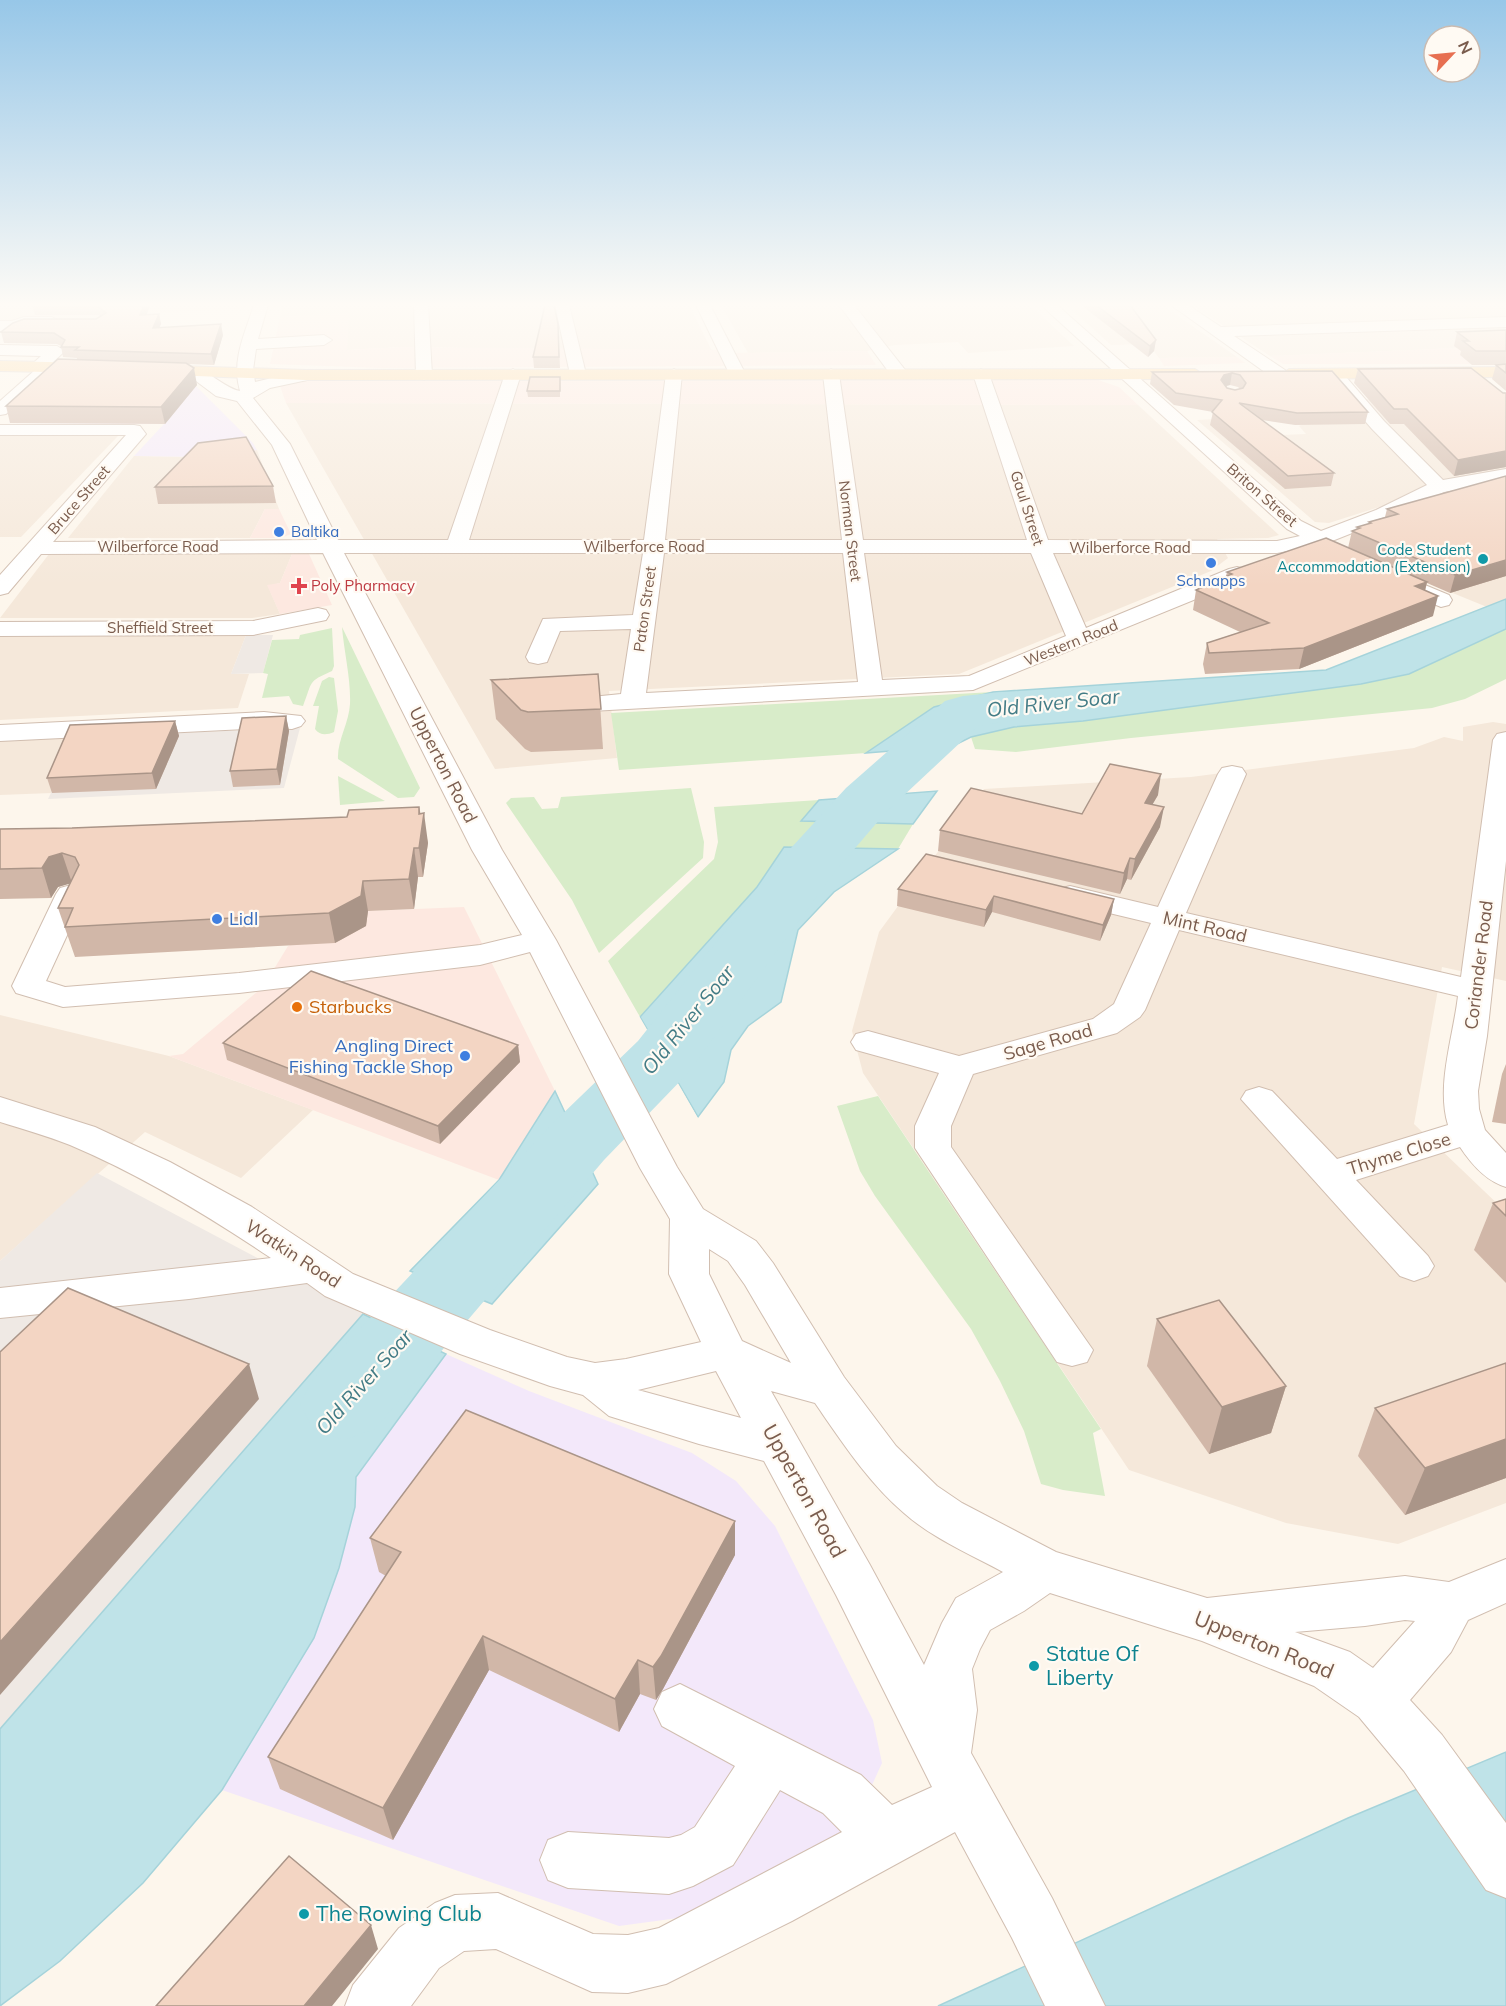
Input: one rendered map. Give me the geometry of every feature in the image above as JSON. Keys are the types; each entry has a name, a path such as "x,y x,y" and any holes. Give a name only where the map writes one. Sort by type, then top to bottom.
{"street":[{"path":"0,410 11,399"},
{"name":"Upperton Road","path":"249,399 281,444 330,546 487,850 540,940 659,1168 689,1219 742,1251 759,1274 829,1389 880,1459 921,1500 946,1517 1044,1570 1206,1620 1332,1669 1377,1700 1423,1753 1506,1870"},
{"path":"456,546 505,399"},
{"name":"Paton Street","path":"632,701 654,547 671,399"},
{"name":"Norman Street","path":"834,399 871,688"},
{"name":"Gaul Street","path":"989,399 1040,548 1079,640"},
{"name":"Briton Street","path":"1151,399 1294,525 1340,556"},
{"path":"1355,399 1439,487"},
{"name":"Bruce Street","path":"0,430 136,432 137,434 130,451 0,588"},
{"path":"1192,433 1218,432"},
{"path":"1250,548 1315,541 1383,514 1439,487 1500,480"},
{"name":"Wilberforce Road","path":"37,548 456,546 1250,548"},
{"name":"Western Road","path":"591,703 973,683 1250,569 1258,561 1250,548"},
{"path":"1381,573 1441,600"},
{"name":"Sheffield Street","path":"0,629 253,628 318,615"},
{"path":"538,657 551,624 643,621"},
{"path":"0,733 264,720 292,722"},
{"name":"Coriander Road","path":"1506,740 1470,1036 1460,1091 1461,1108 1468,1132 1482,1152 1506,1174"},
{"name":"Sage Road","path":"959,1067 1106,1026 1128,1010 1232,774"},
{"name":"Mint Road","path":"1040,888 1474,990"},
{"path":"71,894 28,986 63,997 239,983 480,954 540,940"},
{"path":"868,1042 959,1067 933,1126 933,1148 1072,1350"},
{"name":"Thyme Close","path":"1259,1099 1414,1266"},
{"name":"Watkin Road","path":"0,1109 82,1136 157,1171 238,1217 325,1277 475,1342 565,1374 595,1380 653,1371 727,1352"},
{"name":"Thyme Close","path":"1329,1175 1468,1132"},
{"name":"Upperton Road","path":"689,1219 689,1274 727,1352 843,1562 955,1778 1032,1918 1076,2006"},
{"path":"0,1303 189,1284 325,1277"},
{"path":"727,1352 782,1378 829,1389"},
{"name":"Watkin Road","path":"595,1380 624,1404 779,1446"},
{"path":"374,2006 420,1948 455,1923 498,1921 592,1963 628,1964 666,1955 772,1901 919,1820 955,1778 947,1669 973,1614 1007,1596 1044,1570"},
{"path":"1206,1620 1405,1598 1451,1604 1506,1580"},
{"path":"1377,1700 1434,1636 1451,1604"},
{"path":"680,1709 842,1794 887,1838"},
{"path":"568,1860 669,1866 693,1858 714,1846 771,1757"}],"shaded area":[{"path":"32,399 209,399 253,443 257,450 203,457 134,456 164,424 10,423 9,421"},
{"path":"284,399 1131,399 1138,405 286,403"},
{"path":"1352,399 1506,399 1506,600 1487,607 1384,565 1420,494 1329,523 1315,522 1197,420 1236,418 1258,436 1306,434 1299,426"},
{"path":"286,403 1138,405 1279,535 1268,538 1217,539 1228,558 1211,571 959,674 609,691 617,758 495,769"},
{"path":"0,436 118,436 21,537 0,537"},
{"path":"257,450 279,509 265,509 250,538 68,538 134,456 203,457"},
{"path":"265,509 279,509 291,534 281,538 250,538"},
{"path":"49,554 292,554 280,583 268,586 280,614 252,618 0,618"},
{"path":"292,554 309,554 332,605 280,614 267,585 280,583"},
{"path":"246,635 231,674 249,674 238,708 0,720 0,637"},
{"path":"246,635 273,635 263,673 231,674"},
{"path":"1493,722 1506,724 1506,981 1442,967 1414,1124 1506,1212 1506,1503 1398,1544 1286,1523 1129,1470 863,1073 852,1031 879,932 984,789 1191,777 1414,748 1444,737 1463,741 1463,727"},
{"path":"300,728 284,788 48,799 78,737"},
{"path":"78,737 52,793 0,795 0,741"},
{"path":"464,907 555,1091 499,1180 169,1056 183,1054 263,987 288,946 368,911"},
{"path":"0,1015 169,1056 313,1110 241,1178 145,1132 0,1261"},
{"path":"97,1173 363,1314 0,1729 0,1261"},
{"path":"446,1354 529,1391 692,1453 736,1481 775,1526 873,1720 882,1763 844,1847 693,1916 619,1926 222,1790 314,1638 339,1568 355,1507 356,1477"}],"green space":[{"path":"342,627 420,788 414,797 398,798 338,759 339,745 350,704"},
{"path":"332,628 334,666 332,671 314,680 303,706 293,704 289,696 262,698 268,674 263,673 272,640 299,639 300,635"},
{"path":"1506,629 1506,679 1465,699 1432,708 1131,738 1016,752 975,749 971,737 1014,727 1083,721 1361,684 1409,674"},
{"path":"329,677 334,678 338,711 334,732 324,734 315,729 319,706 313,706 322,681"},
{"path":"993,692 934,707 866,753 619,770 611,713"},
{"path":"338,776 385,801 340,805"},
{"path":"691,788 704,842 703,858 599,953 572,900 506,803 511,798 534,797 542,809 558,808 561,797"},
{"path":"819,800 802,821 913,824 898,849 784,847 757,887 640,1017 608,961 714,859 718,842 714,807"},
{"path":"878,1096 1101,1429 1093,1433 1105,1496 1063,1490 1041,1484 1024,1431 971,1329 875,1196 860,1171 837,1106"}],"water":[{"path":"1506,599 1506,629 1409,674 1361,684 1083,721 1014,727 971,737 953,746 866,753 934,707 993,692 1326,670"},
{"path":"937,791 913,824 801,821 819,800"},
{"path":"784,847 898,849 834,892 798,930 781,1002 748,1026 731,1050 724,1082 698,1117 640,1017 757,887"},
{"path":"555,1091 598,1184 492,1304 410,1271 499,1180"},
{"path":"363,1314 446,1354 356,1477 355,1507 339,1568 314,1638 222,1790 143,1883 60,1961 0,2006 0,1729"},
{"path":"1506,1752 1506,2006 938,2006 1348,1818"}],"pier":[{"path":"638,1014 699,1120 695,1119 637,1018"}],"building":[{"path":"14,399 168,399 161,407 6,406"},
{"path":"1213,399 1356,399 1368,412 1297,413 1239,403 1334,473 1288,476 1212,412 1222,400"},
{"path":"1385,399 1506,399 1506,451 1458,460 1407,409 1394,409"},
{"path":"246,437 273,486 155,487 198,443"},
{"path":"1506,476 1506,560 1455,575 1352,531 1371,523 1369,522 1398,514 1387,509"},
{"path":"1326,538 1427,582 1415,586 1438,596 1304,648 1209,653 1207,643 1269,623 1196,590 1232,574 1227,572"},
{"path":"598,674 601,709 528,712 521,710 491,680"},
{"path":"286,716 277,769 230,771 242,718"},
{"path":"175,721 152,773 47,778 70,725"},
{"path":"1110,764 1161,774 1145,803 1164,807 1135,859 1130,858 1124,873 940,830 971,788 1082,814"},
{"path":"419,807 419,814 424,813 419,848 414,848 409,879 363,881 361,896 329,913 65,927 73,908 58,908 79,865 75,857 62,853 49,857 42,868 0,869 0,829 347,817 349,810"},
{"path":"926,854 1114,899 1103,925 994,896 986,910 898,889"},
{"path":"311,971 518,1045 438,1126 223,1043"},
{"path":"1506,1199 1506,1216 1493,1203"},
{"path":"68,1288 249,1364 0,1642 0,1352"},
{"path":"1219,1300 1286,1386 1222,1407 1157,1319"},
{"path":"1506,1363 1506,1439 1425,1468 1375,1408"},
{"path":"466,1410 735,1521 661,1656 653,1667 638,1660 615,1699 483,1636 383,1808 268,1757 401,1552 370,1538"},
{"name":"The Rowing Club","path":"289,1856 371,1925 304,2006 156,2006"}],"waterway":[{"name":"Old River Soar","path":"344,1404 578,1142 663,1057 812,861 866,800 963,712 1002,708"}],"place":[{"name":"Baltika","path":"279,532"},
{"name":"Code Student Accommodation (Extension)","path":"1483,559"},
{"name":"Schnapps","path":"1211,563"},
{"name":"Poly Pharmacy","path":"299,586"},
{"name":"Lidl","path":"217,919"},
{"name":"Starbucks","path":"297,1007"},
{"name":"Angling Direct Fishing Tackle Shop","path":"465,1056"},
{"name":"Statue Of Liberty","path":"1034,1666"},
{"name":"The Rowing Club","path":"304,1914"}]}
